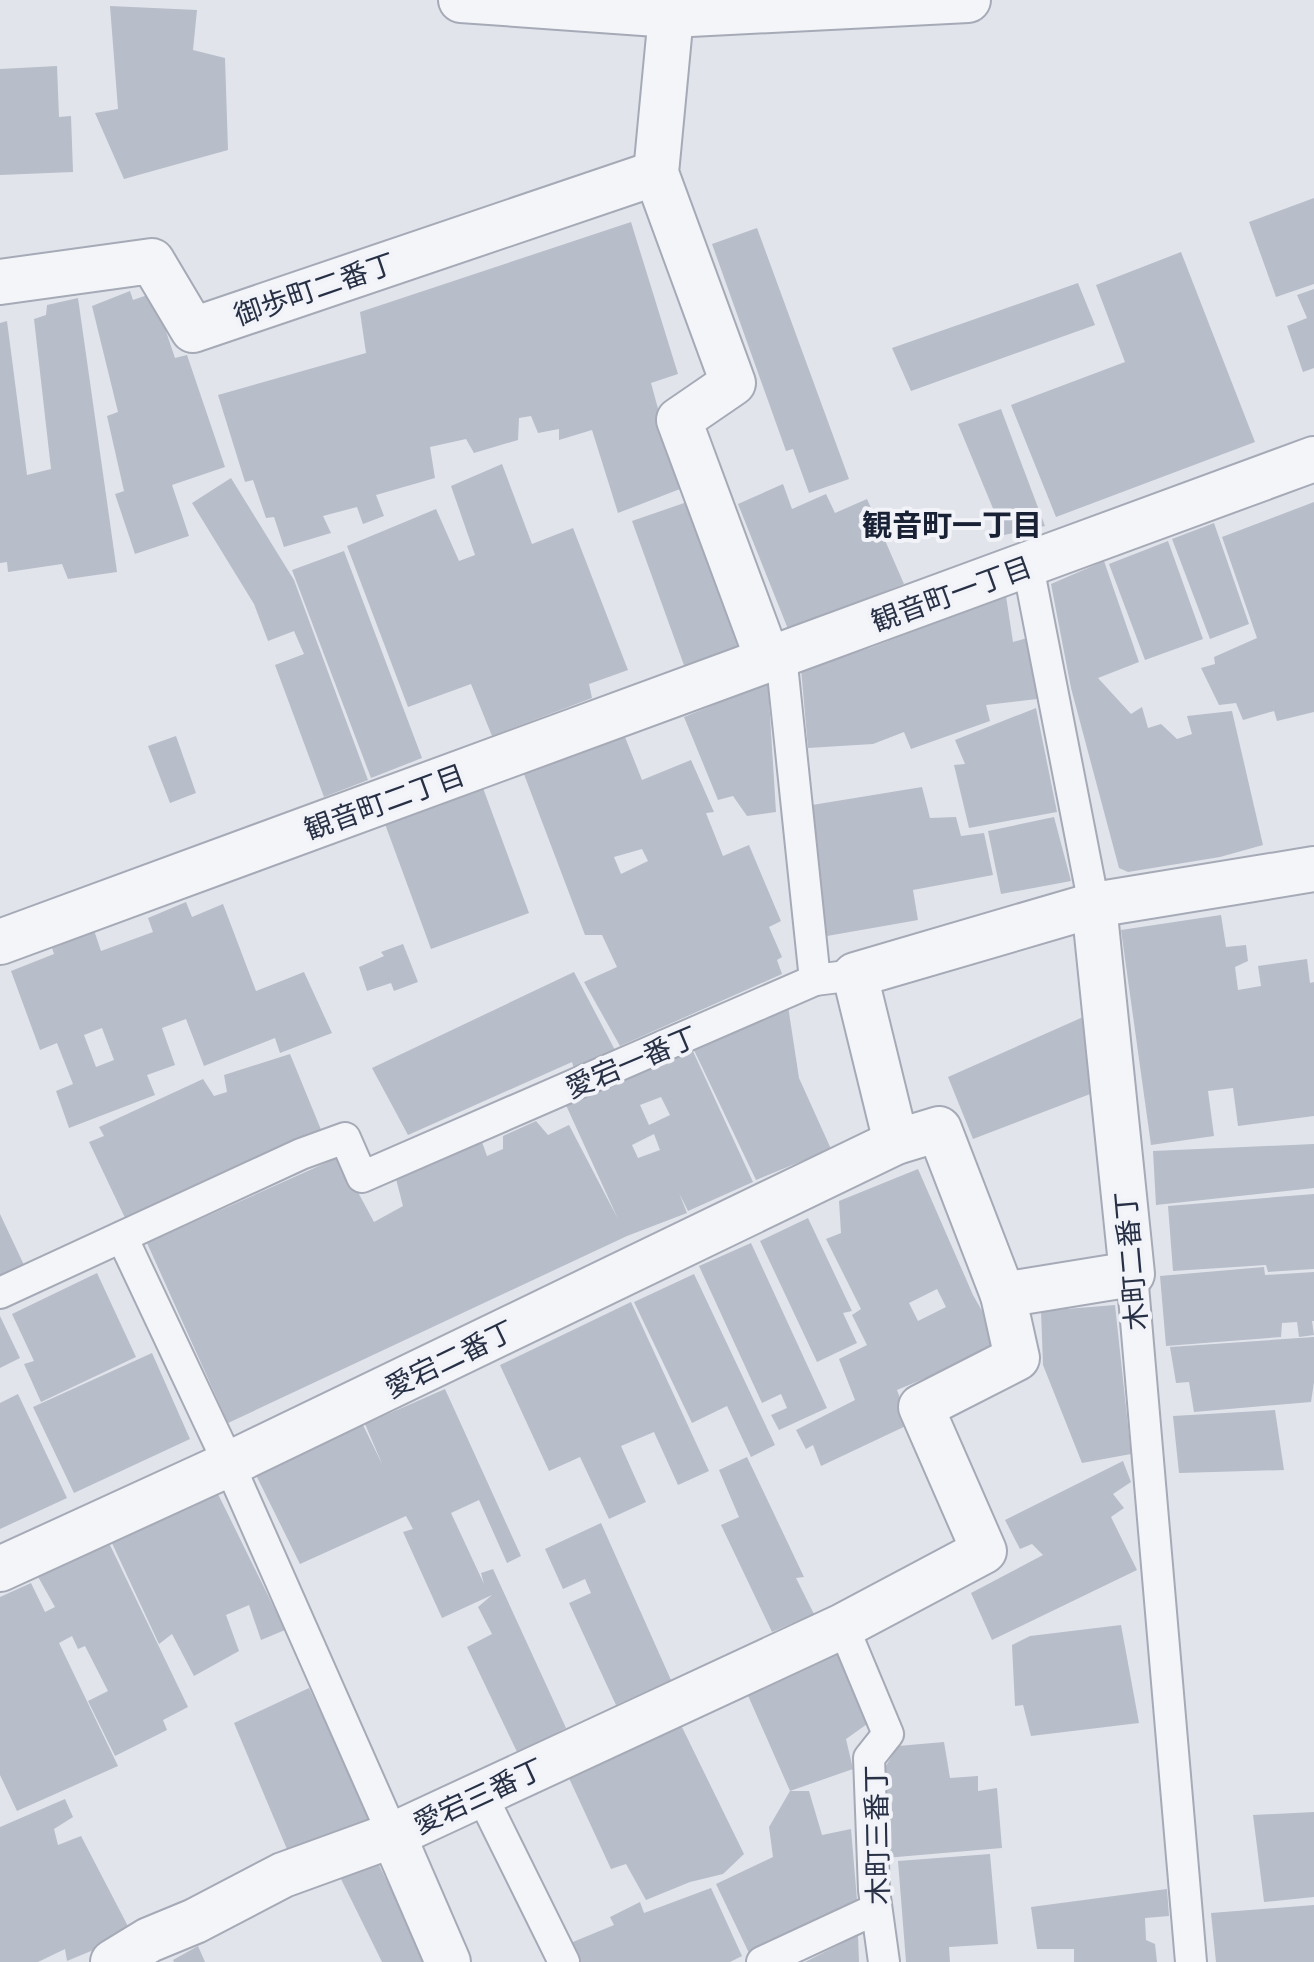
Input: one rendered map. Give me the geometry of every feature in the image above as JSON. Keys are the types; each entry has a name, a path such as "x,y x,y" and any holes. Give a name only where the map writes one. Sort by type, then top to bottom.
{"street":[{"path":"461,0 671,15 968,0"},
{"path":"671,15 656,173 733,383 679,420 775,658"},
{"name":"御歩町二番丁","path":"0,282 152,261 193,330 656,173"},
{"name":"観音町一丁目","path":"775,658 1314,459"},
{"name":"観音町二丁目","path":"0,942 775,658"},
{"name":"愛宕一番丁","path":"835,978 1094,905 1314,869"},
{"name":"木町二番丁","path":"1094,905 1132,1274"},
{"path":"835,978 896,1142"},
{"name":"愛宕二番丁","path":"0,1569 229,1464 896,1142 939,1129 1003,1295"},
{"path":"1003,1295 1132,1274"},
{"name":"愛宕三番丁","path":"113,1962 149,1940 195,1921 283,1875 393,1835 843,1626 984,1551 921,1407 1017,1358 1003,1295"},
{"path":"393,1835 448,1962"}],"lane":[{"name":"木町二番丁","path":"1028,566 1094,905"},
{"path":"775,658 835,978"},
{"name":"愛宕一番丁","path":"0,1293 301,1154 345,1138 362,1177 835,978"},
{"path":"122,1237 229,1464 393,1835"},
{"name":"木町二番丁","path":"1132,1274 1191,1962"},
{"name":"木町三番丁","path":"843,1626 888,1734 869,1758 876,1909 884,1962"},
{"path":"481,1794 564,1962"},
{"path":"762,1962 876,1909"}],"building":[{"path":"110,6 197,10 193,50 225,58 228,150 124,179 95,113 118,109"},
{"path":"57,66 59,117 71,116 73,172 0,175 0,69"},
{"path":"1314,198 1314,284 1276,297 1249,222"},
{"path":"631,222 678,374 651,383 680,489 618,513 592,430 559,440 559,429 538,433 531,416 519,418 518,440 474,453 466,439 430,447 435,478 376,495 384,516 363,524 357,507 323,516 331,533 284,547 274,517 266,518 253,480 245,482 218,395 366,353 360,312"},
{"path":"757,228 849,479 809,493 793,449 786,451 712,244"},
{"path":"1181,252 1255,442 1056,517 1011,405 1125,362 1096,285"},
{"path":"1078,283 1095,325 911,391 892,348"},
{"path":"1314,289 1314,368 1303,372 1287,326 1307,318 1297,295"},
{"path":"130,291 133,300 153,293 175,358 187,355 225,467 172,485 189,536 135,554 115,494 124,491 107,416 118,412 92,306"},
{"path":"78,298 117,572 68,579 62,564 8,572 7,562 0,563 0,323 7,321 27,475 51,469 34,319 46,315 47,305"},
{"path":"1001,409 1045,526 1004,535 958,424"},
{"path":"502,464 532,544 573,528 628,670 589,684 592,698 492,736 471,684 408,707 347,546 436,509 459,561 475,555 451,486"},
{"path":"231,478 294,580 368,780 324,797 275,665 304,654 294,631 268,641 254,604 192,503"},
{"path":"783,484 792,509 826,494 835,513 867,499 904,584 788,629 738,504"},
{"path":"687,502 747,645 685,668 632,521"},
{"path":"1314,502 1314,712 1277,721 1274,711 1243,720 1236,703 1219,705 1201,668 1215,664 1214,657 1257,638 1222,537"},
{"path":"1214,523 1249,624 1210,639 1172,539"},
{"path":"1168,541 1203,639 1145,660 1109,564"},
{"path":"344,551 422,758 371,778 292,570"},
{"path":"1104,561 1139,662 1098,678 1131,714 1142,707 1148,728 1161,724 1177,739 1192,734 1187,716 1232,711 1263,845 1220,857 1128,872 1119,868 1071,688 1051,584"},
{"path":"1006,596 1013,642 1027,638 1037,699 986,705 990,721 911,749 904,732 873,744 808,748 801,669 870,648"},
{"path":"768,683 776,812 747,816 733,796 718,800 684,717"},
{"path":"1036,708 1057,812 969,828 954,765 965,764 955,740"},
{"path":"623,732 642,780 691,760 714,812 706,813 723,856 749,845 781,921 769,927 782,957 777,960 782,974 620,1046 584,982 617,967 602,935 585,935 522,769","holes":["642,849 648,861 621,874 614,857"]},
{"path":"176,736 196,793 170,803 148,746"},
{"path":"922,787 930,818 956,817 961,836 984,833 993,875 913,890 918,920 827,936 806,806"},
{"path":"483,788 529,913 431,949 385,824"},
{"path":"1054,817 1071,881 1001,894 988,831"},
{"path":"186,902 192,917 223,904 256,991 304,972 332,1033 280,1053 275,1038 204,1066 186,1019 162,1028 175,1065 147,1075 155,1095 69,1128 56,1091 73,1084 57,1043 40,1050 11,971 54,954 51,945 94,930 101,951 153,932 148,918","holes":["102,1028 114,1060 96,1067 84,1035"]},
{"path":"1221,915 1226,947 1246,945 1248,961 1235,967 1238,990 1261,986 1258,966 1307,959 1310,983 1314,982 1314,1116 1238,1126 1233,1088 1208,1091 1214,1136 1151,1145 1121,930"},
{"path":"403,944 418,982 394,991 391,983 367,991 359,967 384,956 381,952"},
{"path":"574,972 616,1052 575,1072 572,1062 408,1135 372,1068"},
{"path":"788,1006 799,1078 831,1149 756,1180 693,1048"},
{"path":"1090,1014 1098,1091 973,1139 948,1077"},
{"path":"691,1047 753,1182 688,1211 679,1193 687,1213 627,1236 228,1423 147,1243 339,1157 374,1222 403,1206 396,1179 482,1142 487,1156 503,1149 503,1136 536,1121 548,1135 569,1125 618,1219 565,1103","holes":["661,1097 670,1115 649,1125 640,1105","654,1134 660,1150 638,1158 632,1145"]},
{"path":"290,1054 322,1132 126,1220 89,1142 104,1136 99,1127 203,1079 214,1096 227,1092 224,1075"},
{"path":"1314,1144 1314,1188 1156,1205 1153,1151"},
{"path":"918,1169 973,1295 1002,1346 897,1390 910,1424 821,1466 813,1445 806,1449 796,1430 855,1400 839,1359 867,1345 852,1315 861,1309 826,1239 841,1233 839,1201","holes":["937,1289 946,1307 918,1321 909,1303"]},
{"path":"1314,1194 1314,1269 1268,1272 1266,1265 1173,1271 1168,1206"},
{"path":"0,1214 24,1265 0,1276"},
{"path":"808,1218 852,1311 843,1313 857,1343 817,1362 760,1241"},
{"path":"751,1243 827,1408 779,1430 771,1415 787,1408 781,1394 762,1403 699,1266"},
{"path":"1264,1267 1265,1275 1314,1272 1314,1335 1299,1337 1297,1322 1282,1323 1281,1337 1166,1346 1160,1276"},
{"path":"97,1273 136,1357 41,1402 24,1364 34,1361 12,1314"},
{"path":"694,1274 775,1445 751,1457 727,1406 692,1423 634,1302"},
{"path":"631,1302 709,1471 678,1485 654,1432 621,1446 646,1502 609,1519 580,1457 549,1471 500,1365"},
{"path":"1115,1305 1131,1454 1082,1463 1043,1365 1041,1311"},
{"path":"0,1316 20,1358 0,1368"},
{"path":"1314,1337 1311,1402 1194,1412 1189,1382 1176,1383 1170,1347"},
{"path":"152,1353 190,1439 74,1493 33,1407"},
{"path":"445,1389 521,1556 507,1563 479,1500 451,1513 484,1584 481,1573 493,1569 566,1728 518,1754 467,1647 492,1634 478,1607 492,1595 442,1618 403,1532 413,1529 406,1516 300,1564 255,1473 363,1425 383,1466 365,1424"},
{"path":"18,1394 67,1498 0,1529 0,1403"},
{"path":"1275,1410 1284,1470 1179,1473 1173,1416"},
{"path":"747,1457 804,1577 796,1578 814,1614 772,1632 721,1525 739,1517 719,1470"},
{"path":"1123,1461 1131,1482 1113,1494 1124,1508 1111,1517 1137,1570 992,1640 971,1593 1043,1555 1032,1544 1020,1549 1005,1520"},
{"path":"216,1490 285,1630 261,1640 249,1605 226,1615 239,1651 194,1676 172,1634 159,1644 111,1541"},
{"path":"601,1523 671,1680 616,1705 569,1603 591,1593 585,1579 563,1589 545,1549"},
{"path":"109,1543 188,1707 163,1720 167,1730 115,1756 88,1701 108,1691 85,1646 78,1649 72,1636 59,1643 118,1766 17,1811 0,1775 0,1597 31,1583 45,1612 55,1607 37,1575"},
{"path":"1121,1625 1139,1723 1031,1736 1023,1705 1015,1706 1012,1645 1030,1636"},
{"path":"837,1652 870,1722 846,1739 853,1769 790,1791 746,1691"},
{"path":"309,1688 372,1819 289,1854 234,1723"},
{"path":"679,1721 744,1854 723,1874 690,1882 646,1900 626,1864 611,1869 568,1776"},
{"path":"944,1742 950,1778 978,1776 978,1791 997,1788 1002,1848 885,1858 878,1779 898,1746"},
{"path":"790,1791 809,1791 822,1835 851,1829 857,1900 749,1953 716,1884 773,1857 769,1827"},
{"path":"65,1799 73,1817 54,1829 58,1845 81,1836 132,1934 67,1961 65,1949 38,1962 0,1962 0,1827"},
{"path":"1314,1812 1314,1897 1264,1902 1253,1815"},
{"path":"990,1854 998,1944 949,1947 950,1962 906,1962 898,1861"},
{"path":"376,1859 427,1962 382,1962 340,1877"},
{"path":"711,1888 742,1956 730,1962 576,1962 568,1944 614,1925 610,1917 640,1902 644,1913"},
{"path":"1167,1889 1169,1916 1145,1918 1146,1940 1155,1944 1157,1962 1074,1962 1074,1949 1037,1949 1031,1907"},
{"path":"1314,1905 1314,1962 1216,1962 1211,1913"},
{"path":"858,1935 859,1962 805,1962"},
{"path":"198,1946 205,1962 174,1962 173,1960"}],"district":[{"name":"観音町一丁目","path":"952,524"}]}
